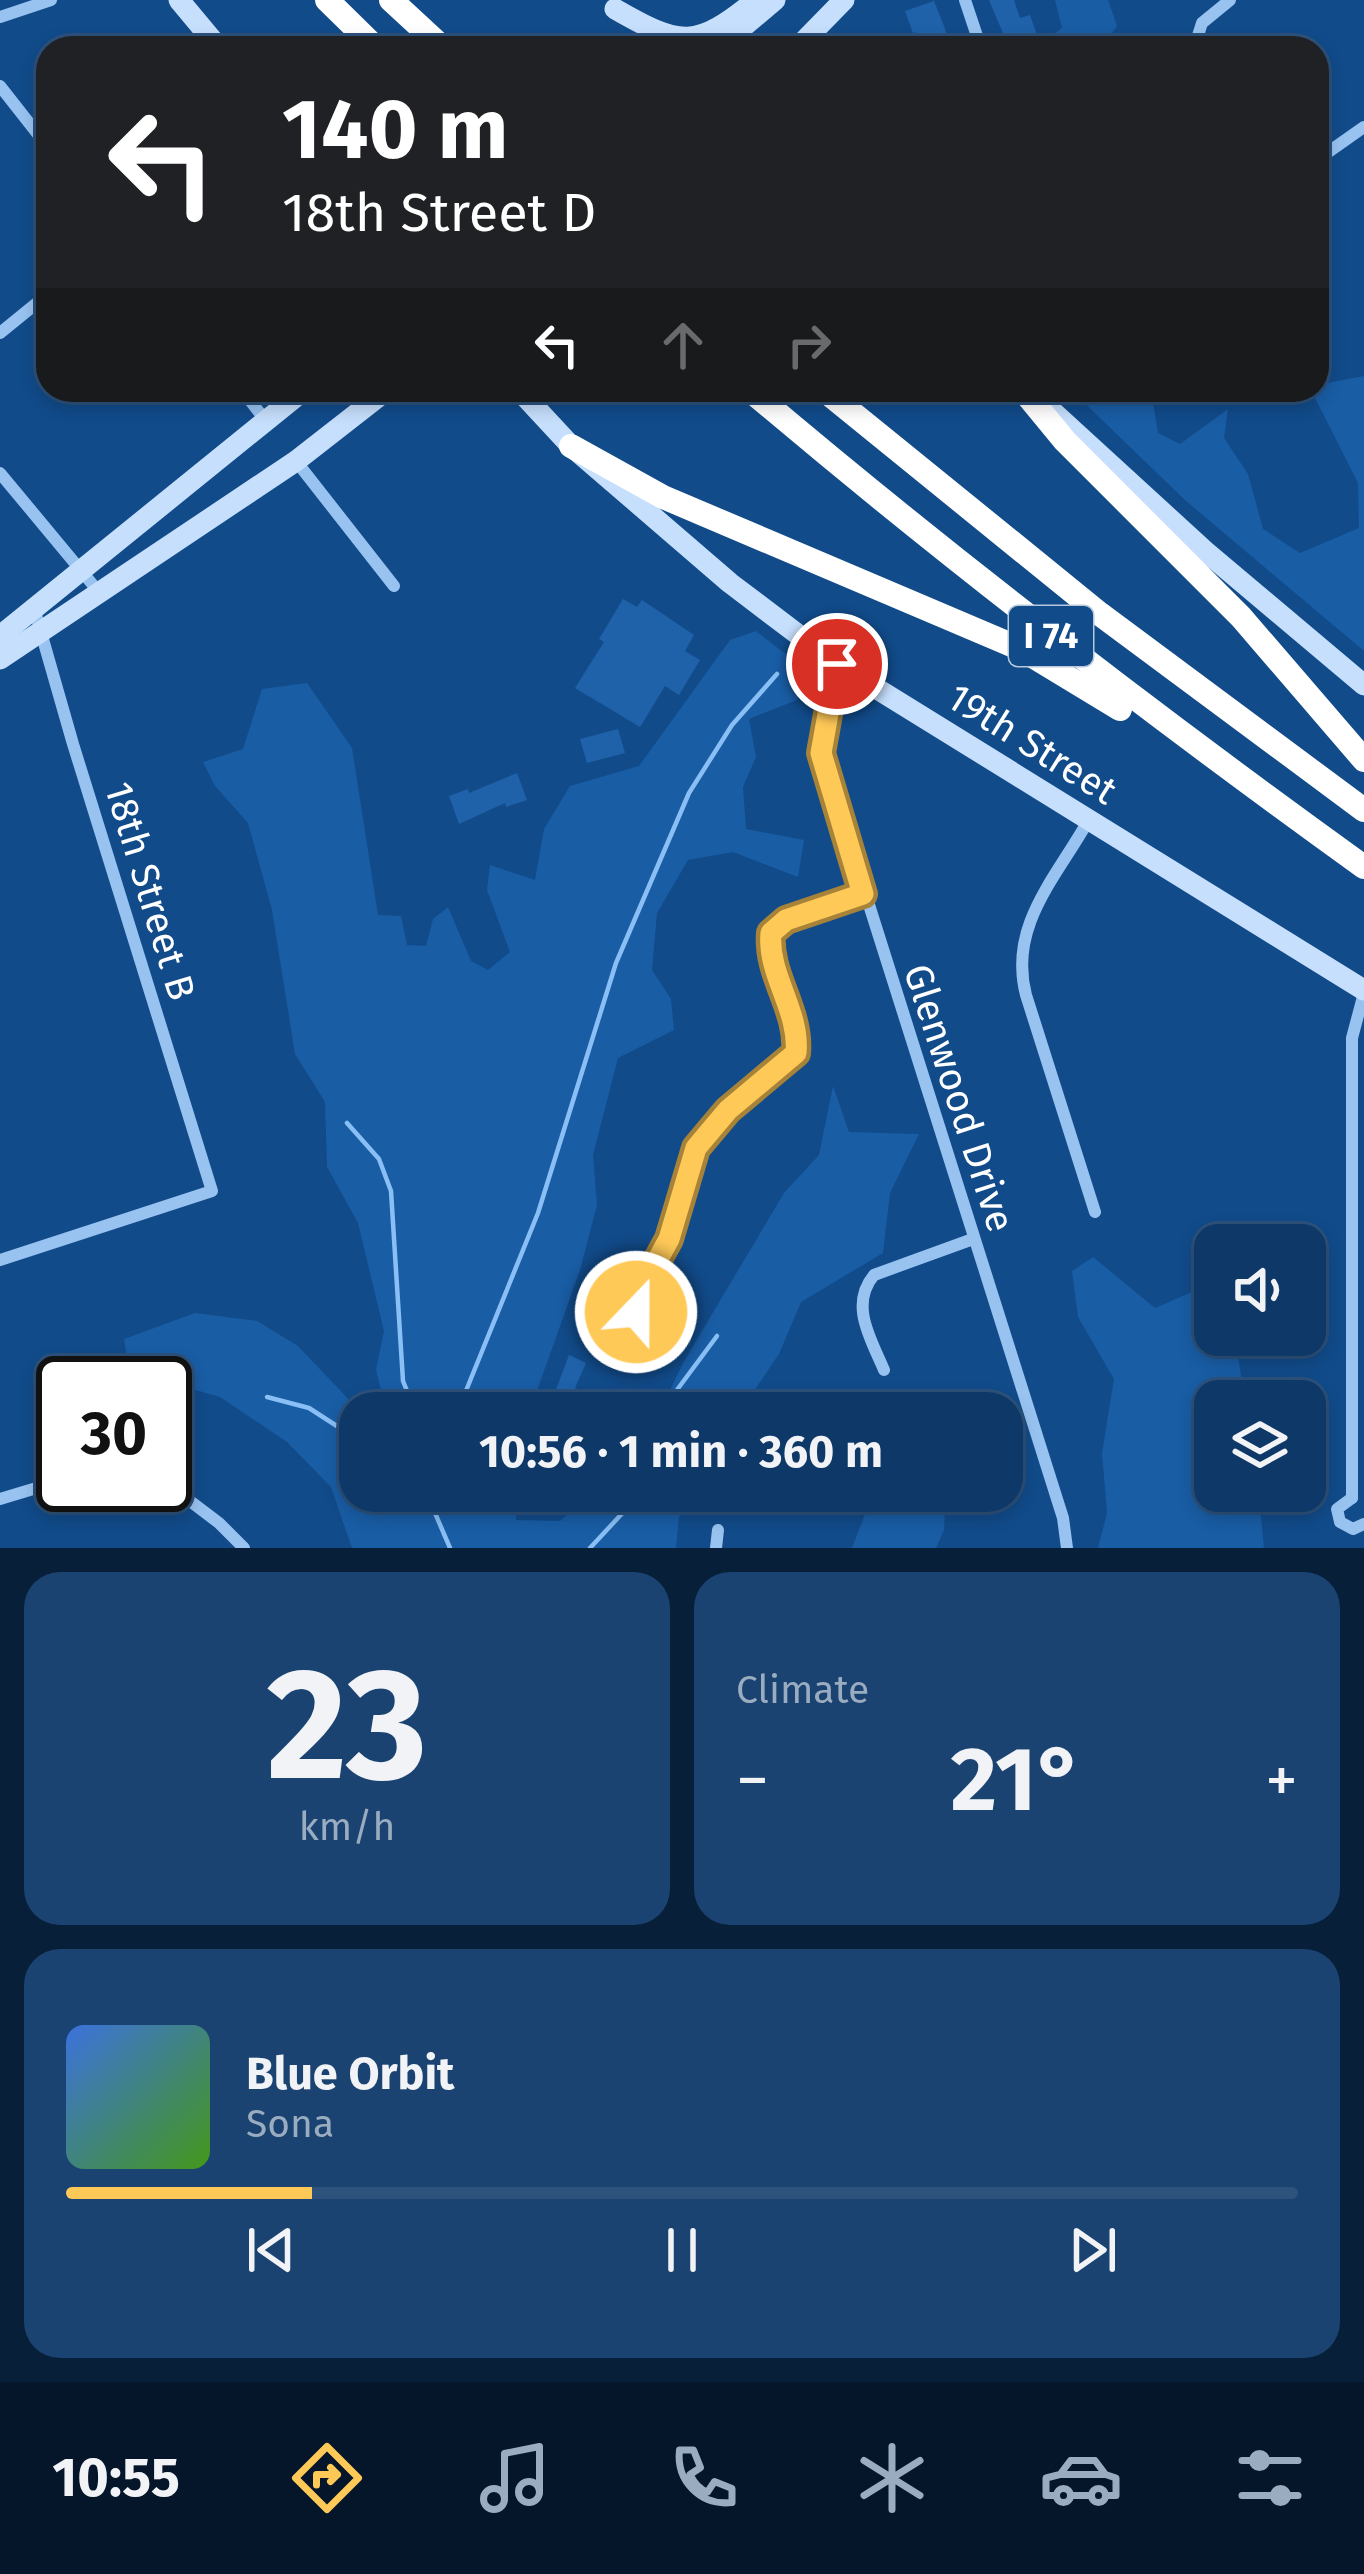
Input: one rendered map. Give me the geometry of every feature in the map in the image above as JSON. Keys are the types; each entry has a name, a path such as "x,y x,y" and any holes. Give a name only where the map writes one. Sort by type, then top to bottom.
{"highway":[{"path":"327,0 364,36"},
{"path":"392,0 430,36"},
{"name":"I 74","path":"764,402 960,566 1246,784 1364,867"},
{"name":"I 74","path":"839,402 1031,561 1364,810"},
{"path":"1034,402 1065,441 1241,617 1364,760"},
{"path":"571,446 719,522 890,590 1021,649 1246,784"}],"main road":[{"path":"179,0 209,36"},
{"path":"702,36 756,0"},
{"path":"732,36 775,0"},
{"path":"809,36 844,0"},
{"path":"610,5 659,35 672,36"},
{"path":"610,5 644,36"},
{"path":"0,659 82,571 289,402"},
{"path":"0,636 98,591 296,461 372,402"},
{"name":"19th Street","path":"531,402 571,446 730,583 837,664 1364,992"},
{"path":"1038,402 1220,565 1364,685"}],"street":[{"path":"0,17 51,0"},
{"path":"965,0 977,36"},
{"path":"1198,36 1210,13 1230,0"},
{"path":"0,86 36,132"},
{"path":"1329,152 1364,127"},
{"path":"0,333 36,304"},
{"path":"251,402 266,421"},
{"path":"296,461 394,586"},
{"path":"0,473 98,591"},
{"name":"18th Street B","path":"0,1260 212,1191 38,618"},
{"name":"Glenwood Drive","path":"837,664 821,753 1064,1518 1067,1548"},
{"path":"1088,820 1026,927 1019,963 1094,1212"},
{"path":"634,1303 669,1239 696,1148 728,1110 796,1053 794,1018 773,965 771,933 786,920 863,894"},
{"path":"1364,992 1352,1038 1358,1501 1337,1509 1340,1522 1353,1529 1364,1524"},
{"path":"884,1370 861,1308 865,1286 874,1275 973,1239"},
{"path":"0,1499 36,1488"},
{"path":"192,1502 244,1548"},
{"path":"716,1548 718,1531"}],"shaded area":[{"path":"1055,0 1108,0 1117,26 1110,36 1051,36 1062,28"},
{"path":"1364,376 1364,651 1186,501 1083,402 1153,402 1158,433 1180,444 1228,409 1224,438 1248,474 1263,529 1300,553 1359,528 1358,483 1317,402 1329,402 1329,383"},
{"path":"756,631 809,672 797,700 749,719 756,757 743,787 746,829 804,840 798,877 733,852 688,860 657,913 652,970 671,999 674,1030 618,1058 593,1155 597,1205 580,1270 536,1392 382,1392 376,1370 384,1331 358,1223 327,1167 325,1102 295,1054 272,910 248,823 215,786 203,762 243,749 262,689 307,683 352,748 378,915 401,916 407,945 426,946 433,919 448,907 471,961 488,970 510,952 487,890 490,865 535,880 544,829 570,786 639,766 730,640"},
{"path":"833,1086 849,1132 919,1134 890,1193 883,1253 801,1302 779,1354 753,1392 669,1392 784,1193 819,1155"},
{"path":"1093,1257 1155,1308 1194,1291 1194,1356 1238,1356 1241,1376 1241,1380 1194,1380 1194,1512 1261,1512 1264,1548 1098,1548 1107,1513 1102,1453 1114,1379 1078,1317 1072,1271"},
{"path":"195,1313 257,1321 298,1346 342,1392 339,1510 331,1487 287,1442 220,1397 192,1389 192,1356 127,1356 124,1339"},
{"path":"340,1512 516,1512 516,1520 560,1521 570,1512 683,1512 676,1548 352,1548"},
{"path":"866,1512 945,1512 936,1548 852,1548"}],"building":[{"path":"989,0 1014,0 1020,18 1030,15 1037,35 1004,36"},
{"path":"934,1 947,36 917,36 905,11"},
{"path":"623,599 637,607 642,600 694,635 685,651 700,660 679,695 665,686 640,727 575,688 604,642 599,639"},
{"path":"618,729 625,753 587,763 580,739"},
{"path":"517,773 527,800 506,807 505,803 459,824 449,796"},
{"path":"569,1355 586,1363 575,1388 583,1392 555,1392"}],"waterway":[{"path":"466,1392 538,1213 616,963 689,793 732,725 777,674"},
{"path":"347,1123 379,1159 391,1191 407,1392"},
{"path":"675,1392 717,1336"},
{"path":"267,1397 309,1408 339,1427"},
{"path":"435,1512 450,1548"},
{"path":"590,1548 623,1512"}],"route":[{"path":"636,1312 634,1303 669,1239 696,1148 728,1110 796,1053 794,1018 773,965 771,933 786,920 863,894 821,753 837,664"}]}
